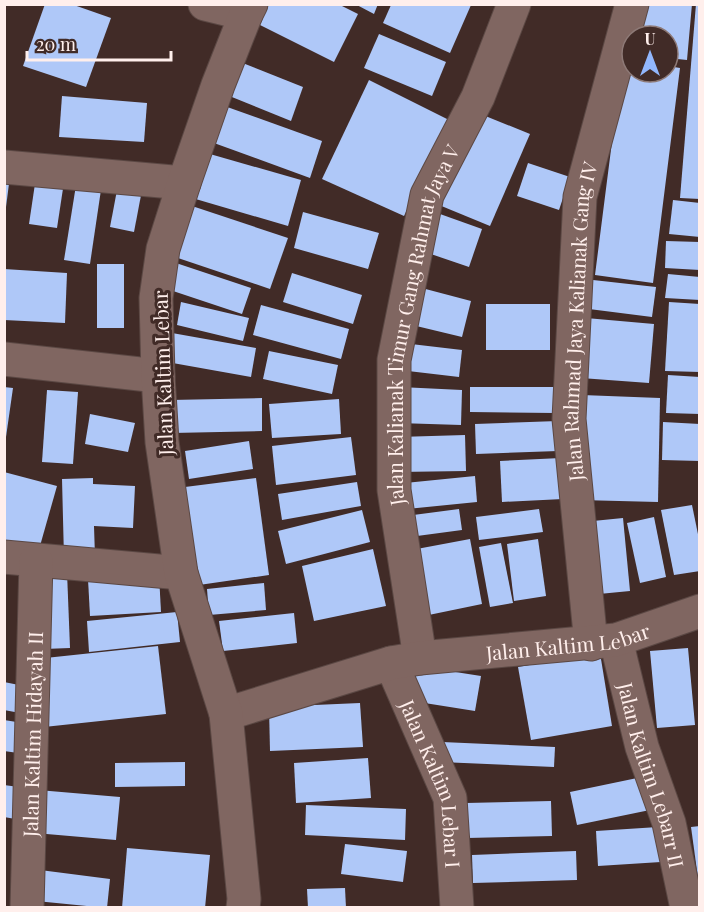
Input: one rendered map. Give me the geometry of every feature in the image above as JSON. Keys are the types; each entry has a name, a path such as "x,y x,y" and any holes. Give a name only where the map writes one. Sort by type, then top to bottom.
{"street":[{"path":"205,4 249,9"},
{"name":"Jalan Kalianak Timur Gang Rahmat Jaya V","path":"405,661 394,490 394,360 427,195 478,97 514,4"},
{"name":"Jalan Rahmad Jaya Kalianak Gang IV","path":"603,642 569,419 580,197 632,4"},
{"name":"Jalan Kaltim Lebar","path":"243,908 226,714 181,573 162,442 156,298 163,249 184,183 218,85 249,9"},
{"path":"4,166 184,183"},
{"path":"4,359 158,376"},
{"path":"4,557 181,573"},
{"name":"Jalan Kaltim Hidayah II","path":"27,908 36,561"},
{"name":"Jalan Kaltim Lebar","path":"226,714 405,661 603,642 699,611"},
{"name":"Jalan Kaltim Lebarr II","path":"603,642 669,823 687,908"},
{"name":"Jalan Kaltim Lebar I","path":"405,661 450,798 457,908"}],"building":[{"path":"45,4 71,4 111,18 86,87 23,66"},
{"path":"255,4 338,4 358,14 334,62 248,19"},
{"path":"355,4 378,4 374,14"},
{"path":"638,4 692,4 687,60 680,59 680,24 636,24"},
{"path":"696,4 700,4 700,199 680,198"},
{"path":"391,5 471,5 450,53 383,23"},
{"path":"379,34 446,62 432,96 364,68"},
{"path":"230,58 303,87 291,121 217,91"},
{"path":"369,80 449,120 404,216 322,179"},
{"path":"626,84 678,84 653,283 595,275 614,126"},
{"path":"62,96 147,103 144,142 59,137"},
{"path":"216,103 322,141 310,178 203,139"},
{"path":"478,113 530,134 490,226 439,205"},
{"path":"196,150 301,180 288,226 182,195"},
{"path":"528,163 570,177 559,210 517,196"},
{"path":"4,175 10,176 6,207 4,207"},
{"path":"36,177 64,182 57,228 29,224"},
{"path":"77,179 102,183 90,264 64,260"},
{"path":"118,185 142,190 134,232 110,227"},
{"path":"673,200 700,203 700,237 669,234"},
{"path":"189,205 288,238 270,289 172,256"},
{"path":"303,212 379,233 368,269 294,248"},
{"path":"440,214 482,229 469,267 425,252"},
{"path":"666,241 700,242 700,270 665,268"},
{"path":"173,262 251,288 242,314 164,288"},
{"path":"97,264 124,264 124,328 97,328"},
{"path":"4,269 67,273 65,323 4,320"},
{"path":"292,273 362,295 353,324 283,302"},
{"path":"668,274 700,277 700,300 665,298"},
{"path":"593,280 656,287 652,317 589,309"},
{"path":"418,287 471,301 462,337 408,324"},
{"path":"181,302 249,318 243,341 177,325"},
{"path":"669,302 700,304 700,372 665,371"},
{"path":"486,304 550,304 550,350 486,350"},
{"path":"261,305 349,329 341,359 253,335"},
{"path":"586,318 654,324 649,383 581,378"},
{"path":"172,333 256,348 251,377 167,362"},
{"path":"411,344 462,350 459,377 408,371"},
{"path":"269,351 338,365 332,394 263,379"},
{"path":"668,375 700,377 700,414 666,413"},
{"path":"4,387 13,388 6,437 4,437"},
{"path":"400,387 462,390 461,425 398,423"},
{"path":"470,387 555,387 555,413 470,412"},
{"path":"47,390 78,392 73,464 42,462"},
{"path":"582,395 660,398 658,502 580,500"},
{"path":"262,398 262,431 172,433 171,400"},
{"path":"339,399 341,434 272,438 269,404"},
{"path":"90,414 135,423 128,452 85,444"},
{"path":"558,421 558,451 476,454 475,424"},
{"path":"663,422 700,424 700,461 662,460"},
{"path":"465,435 466,471 398,472 398,437"},
{"path":"351,437 356,475 276,485 272,446"},
{"path":"249,441 253,469 189,479 185,451"},
{"path":"561,458 563,499 502,502 500,461"},
{"path":"4,472 57,486 36,560 4,552"},
{"path":"475,476 477,502 407,509 405,483"},
{"path":"93,478 93,484 135,486 133,528 94,526 95,557 64,558 62,479"},
{"path":"256,478 269,575 199,585 185,487"},
{"path":"357,482 361,506 282,520 278,494"},
{"path":"692,505 700,544 700,571 674,575 661,510"},
{"path":"459,509 462,530 402,538 398,517"},
{"path":"539,509 543,532 479,540 476,517"},
{"path":"362,510 370,542 286,564 278,531"},
{"path":"654,517 666,577 640,583 627,523"},
{"path":"623,518 630,591 599,594 593,521"},
{"path":"470,539 482,604 419,617 406,551"},
{"path":"538,539 546,596 514,601 507,544"},
{"path":"501,543 513,603 490,607 479,547"},
{"path":"373,549 386,606 314,621 302,566"},
{"path":"67,572 70,648 44,649 41,574"},
{"path":"159,575 161,612 90,616 88,579"},
{"path":"264,583 266,610 209,615 207,589"},
{"path":"177,612 180,642 89,652 87,621"},
{"path":"294,613 297,643 223,651 219,621"},
{"path":"158,646 166,714 44,727 36,659"},
{"path":"688,648 695,725 657,728 650,651"},
{"path":"600,653 612,726 531,740 518,667"},
{"path":"417,666 481,676 475,711 412,701"},
{"path":"4,682 24,686 20,713 4,710"},
{"path":"360,703 363,747 270,751 269,707"},
{"path":"4,720 23,723 18,753 4,751"},
{"path":"442,742 555,747 554,767 441,762"},
{"path":"368,758 371,798 296,803 294,763"},
{"path":"185,762 185,786 115,787 115,763"},
{"path":"642,777 650,810 577,825 570,792"},
{"path":"4,785 26,788 21,820 4,817"},
{"path":"38,790 120,797 116,840 35,833"},
{"path":"551,801 552,836 467,838 466,803"},
{"path":"306,805 406,809 405,840 305,835"},
{"path":"700,826 700,878 698,878 691,827"},
{"path":"658,827 661,862 598,866 596,831"},
{"path":"345,844 407,851 403,882 341,874"},
{"path":"127,848 210,855 205,908 122,908"},
{"path":"576,851 577,880 473,883 472,855"},
{"path":"40,870 110,879 107,908 36,901"},
{"path":"345,888 346,908 308,908 307,889"}]}
